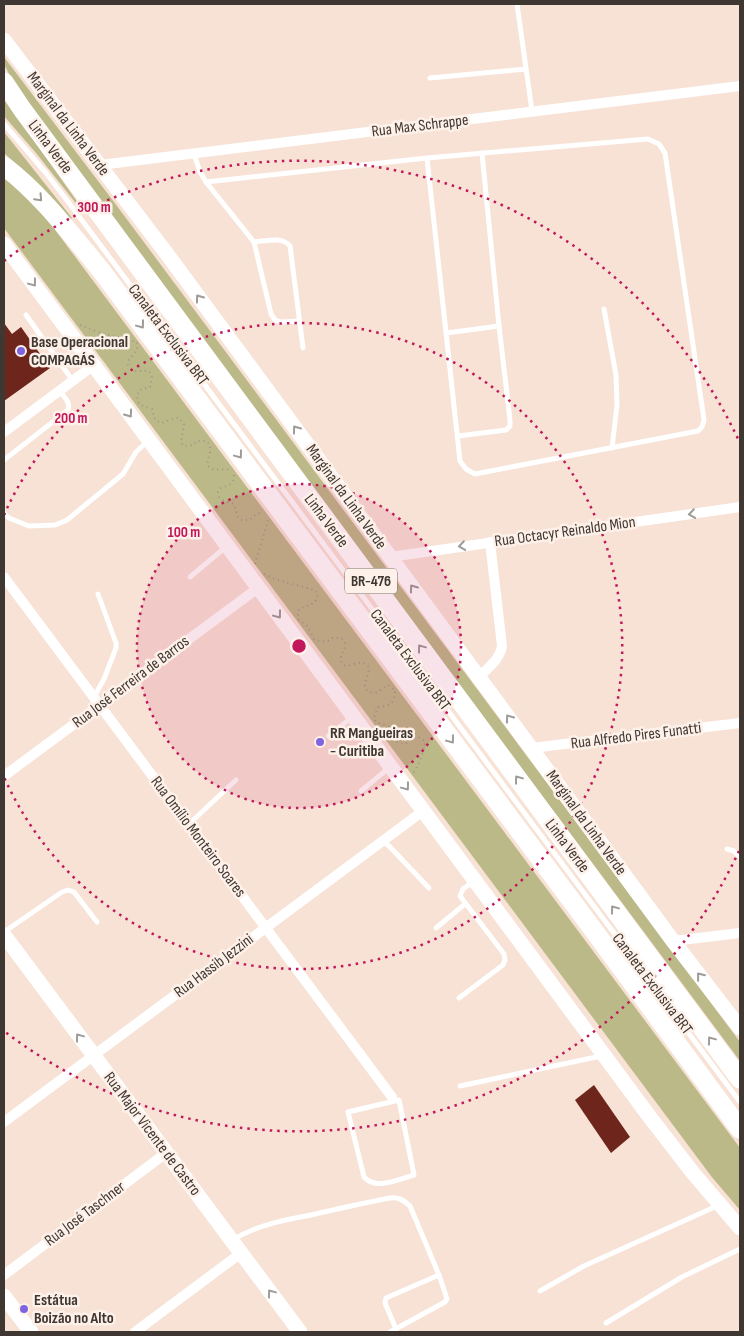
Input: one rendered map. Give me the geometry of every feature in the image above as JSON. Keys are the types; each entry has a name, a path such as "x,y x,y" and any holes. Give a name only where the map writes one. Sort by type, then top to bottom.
{"highway":[{"name":"Linha Verde","path":"4,82 28,118 740,1079"},
{"name":"Linha Verde","path":"4,166 22,179 62,222 100,270 740,1129"}],"main road":[{"name":"Marginal da Linha Verde","path":"4,40 100,166 673,941 740,1028"},
{"path":"4,244 670,1144 740,1228"},
{"name":"Rua Major Vicente de Castro","path":"4,934 300,1332"},
{"path":"4,1296 31,1332"}],"street":[{"name":"Rua Max Schrappe","path":"100,166 740,86"},
{"path":"4,432 94,365"},
{"name":"Rua Octacyr Reinaldo Mion","path":"390,557 740,507"},
{"path":"479,677 497,659 501,653 502,646 490,542"},
{"name":"Rua Omílio Monteiro Soares","path":"4,577 394,1099"},
{"name":"Rua José Ferreira de Barros","path":"4,776 97,702 258,588"},
{"name":"Rua Alfredo Pires Funatti","path":"531,748 740,723"},
{"name":"Rua Hassib Jezzini","path":"4,1122 423,811"},
{"path":"673,941 740,933"},
{"name":"Rua José Taschner","path":"4,1275 166,1153"},
{"path":"135,1332 241,1253"}],"lane":[{"path":"517,4 532,112"},
{"path":"430,78 526,69"},
{"name":"Canaleta Exclusiva BRT","path":"4,124 69,203 740,1102"},
{"path":"206,182 427,158 648,139 658,144 665,153 704,420 702,427 698,431 475,474 466,469 460,461 427,158"},
{"path":"194,153 200,172 206,182 254,242 271,314 275,320 281,322 299,322"},
{"path":"458,436 506,430 510,426 482,153"},
{"path":"254,242 282,240 290,246 302,348"},
{"path":"604,309 616,375 617,405 612,448"},
{"path":"26,315 73,381"},
{"path":"446,334 499,326"},
{"path":"4,460 68,410 69,404 59,391"},
{"path":"4,512 9,518 29,526 55,525 67,520 123,474 136,452 149,440"},
{"path":"190,577 227,546"},
{"path":"97,702 116,648 116,643 98,594"},
{"path":"328,736 353,716"},
{"path":"347,756 370,739"},
{"path":"361,791 391,767"},
{"path":"188,824 236,780"},
{"path":"383,841 429,888"},
{"path":"727,849 734,851 740,857"},
{"path":"459,998 503,965 505,960 504,954 460,896 462,889 475,880"},
{"path":"4,934 62,892 68,890 74,892 97,922"},
{"path":"436,928 465,904"},
{"path":"460,1086 604,1055"},
{"path":"394,1099 400,1100 414,1175 377,1184 366,1180 364,1177 348,1112 394,1099"},
{"path":"232,1241 248,1231 261,1226 390,1198 398,1197 404,1200 410,1206 439,1275 447,1300 390,1332"},
{"path":"540,1291 584,1266 720,1205"},
{"path":"606,1323 682,1277 740,1249"},
{"path":"396,1329 385,1303 386,1298 439,1275"}],"path":[{"path":"79,325 137,342 137,350 128,361 128,366 136,372 141,370 149,371 152,376 150,387 139,390 137,395 138,402 152,409 156,420 161,423 180,418 184,424 181,442 184,446 194,445 197,441 206,442 210,445 207,465 216,470 227,468 232,470 234,480 232,484 221,488 218,492 219,497 224,501 234,504 239,519 250,520 258,513 265,513 268,521 254,569"},
{"path":"261,572 275,579 314,590 318,593 317,600 313,604 300,609 298,619 307,626 314,639 324,642 334,637 345,642 340,658 343,664 347,666 364,663 369,667 369,674 364,684 368,691 374,693 388,685 395,690 393,701 384,707 378,708 374,718 376,722 391,726 394,741 400,744 406,744 410,739 418,737 425,742 417,768 410,779"}],"shaded area":[{"path":"4,57 740,1042 740,1061 104,208 11,78 4,64"},
{"path":"4,98 83,210 82,211 4,116"},
{"path":"4,132 72,218 70,220 33,180 4,153"},
{"path":"4,176 23,193 50,223 740,1148 740,1210 711,1176 4,228"}],"building":[{"name":"Base Operacional COMPAGÁS","path":"4,323 12,334 21,327 50,368 4,401"},
{"path":"594,1085 630,1137 611,1153 575,1100"}],"place":[{"name":"Base Operacional COMPAGÁS","path":"21,351"},
{"name":"RR Mangueiras - Curitiba","path":"320,742"},
{"name":"Estátua Boizão no Alto","path":"24,1309"}]}
